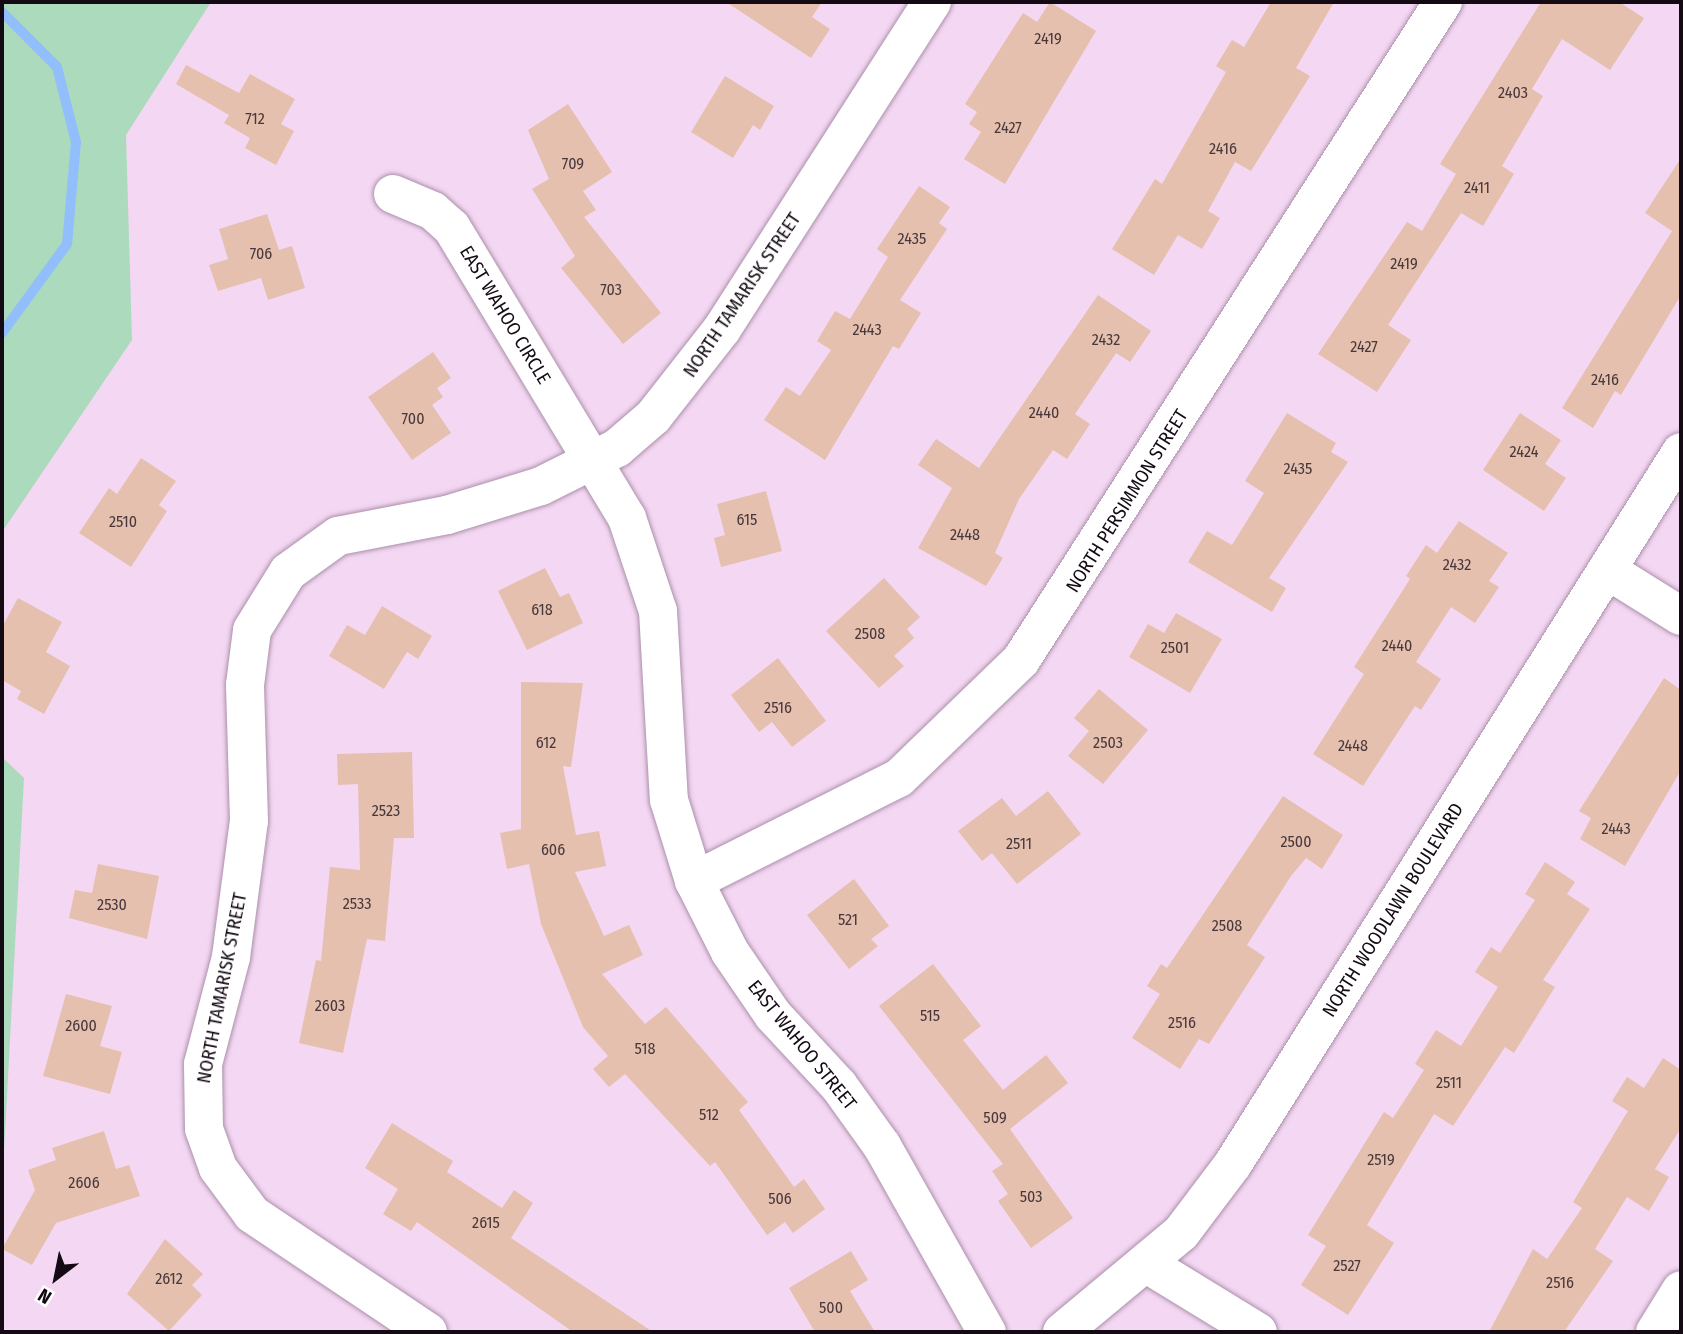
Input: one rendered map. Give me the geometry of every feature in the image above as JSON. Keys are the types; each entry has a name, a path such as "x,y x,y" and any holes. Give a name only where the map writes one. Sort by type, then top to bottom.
{"street":[{"name":"NORTH TAMARISK STREET","path":"428,1332 252,1214 218,1168 205,1129 203,1063 239,913 249,821 246,650 270,593 302,558 329,541 358,529 481,506 593,461 653,416 692,373 932,2"},
{"name":"NORTH PERSIMMON STREET","path":"694,881 899,778 1021,660 1074,587 1443,2"},
{"name":"EAST WAHOO CIRCLE","path":"393,194 433,211 452,228 593,461"},
{"name":"NORTH WOODLAWN BOULEVARD","path":"1062,1332 1181,1233 1233,1164 1681,452"},
{"name":"EAST WAHOO STREET","path":"593,461 627,518 653,585 668,800 694,881 730,952 773,1015 882,1146 987,1332"},
{"path":"1607,570 1681,616"},
{"path":"1147,1264 1258,1332"},
{"path":"1655,1332 1681,1290"}],"green space":[{"path":"2,2 211,2 126,135 132,340 2,532"},
{"path":"2,757 24,778 2,1189"}],"building":[{"path":"726,2 822,2 812,17 830,29 811,58"},
{"path":"1050,2 1096,31 1005,184 964,159 981,132 969,124 977,112 965,104 1023,13 1037,22"},
{"path":"1271,2 1334,2 1296,68 1310,76 1251,171 1235,162 1208,211 1220,218 1202,249 1178,235 1154,275 1112,249 1155,179 1162,184 1226,72 1216,66 1232,40 1244,47"},
{"path":"1541,2 1619,2 1644,18 1610,70 1562,39 1532,89 1543,96 1502,166 1514,174 1483,226 1461,213 1388,325 1411,340 1377,392 1318,354 1407,222 1422,231 1456,174 1440,164"},
{"path":"186,65 239,93 250,74 295,99 281,124 294,131 276,165 245,148 250,138 224,123 229,115 176,84"},
{"path":"725,76 774,106 760,130 753,125 733,158 691,132"},
{"path":"568,104 612,172 583,191 596,210 584,217 661,313 623,344 561,268 575,256 532,189 549,179 528,130"},
{"path":"1681,158 1681,295 1621,395 1615,391 1593,428 1562,408 1672,231 1645,213"},
{"path":"919,186 950,207 939,223 947,229 900,300 921,313 899,349 893,346 825,460 764,420 786,387 800,396 831,350 817,341 835,311 850,319 888,257 877,249"},
{"path":"267,214 279,250 292,246 305,288 268,300 261,278 218,291 209,265 228,259 219,229"},
{"path":"1098,295 1151,331 1130,362 1116,353 1075,414 1090,424 1067,459 1053,450 1019,499 995,553 1003,558 986,586 918,548 952,488 918,465 936,439 979,468"},
{"path":"433,352 451,378 437,388 443,397 432,405 451,433 412,460 368,397"},
{"path":"1287,413 1336,443 1331,452 1348,462 1269,578 1286,588 1272,612 1188,562 1207,531 1232,545 1264,493 1245,481"},
{"path":"1520,413 1561,440 1545,464 1566,478 1544,511 1483,470"},
{"path":"141,458 176,481 159,505 167,511 131,567 79,533 109,488 117,494"},
{"path":"766,491 782,551 721,567 714,538 725,535 717,504"},
{"path":"1459,521 1508,553 1489,581 1499,587 1475,623 1451,607 1416,662 1441,679 1421,710 1415,706 1363,786 1313,754 1364,674 1354,667 1410,579 1406,576 1426,545 1437,553"},
{"path":"545,568 560,597 569,593 583,623 527,650 498,591"},
{"path":"884,578 920,617 907,629 914,638 894,656 904,666 879,688 826,631"},
{"path":"18,598 62,622 46,652 70,666 44,714 17,699 21,691 2,680 2,627"},
{"path":"382,606 432,636 418,659 407,652 384,689 329,656 347,625 365,635"},
{"path":"1176,613 1222,639 1190,693 1129,657 1148,624 1164,633"},
{"path":"778,658 826,721 792,747 772,722 759,732 731,695"},
{"path":"1664,678 1681,690 1681,770 1625,866 1580,839 1591,818 1579,811"},
{"path":"521,682 583,683 571,767 563,766 576,835 599,831 606,866 575,872 604,936 629,925 643,955 602,974 645,1024 666,1007 748,1102 739,1110 794,1187 804,1179 825,1209 793,1233 785,1222 767,1235 715,1162 710,1166 625,1074 609,1087 593,1069 608,1056 583,1027 541,924 529,864 507,869 500,833 521,829"},
{"path":"1099,689 1148,730 1103,784 1068,756 1089,731 1074,718"},
{"path":"412,752 414,838 394,838 385,941 367,939 343,1053 299,1043 316,960 321,961 330,867 360,870 358,784 338,785 337,754"},
{"path":"1048,791 1081,834 1017,884 992,853 982,861 958,831 1002,798 1016,816"},
{"path":"1283,796 1343,835 1322,869 1306,858 1291,876 1247,945 1265,957 1209,1044 1199,1039 1180,1069 1132,1038 1160,994 1147,986 1161,964 1167,968"},
{"path":"1545,862 1575,882 1567,894 1590,909 1543,980 1555,987 1514,1053 1505,1047 1453,1126 1434,1114 1367,1225 1394,1243 1348,1315 1301,1285 1326,1246 1308,1235 1384,1112 1393,1118 1424,1070 1415,1064 1436,1030 1461,1046 1498,987 1475,972 1491,947 1500,953 1535,900 1525,894"},
{"path":"98,864 159,876 147,939 69,918 75,890 92,893"},
{"path":"854,879 889,926 871,939 878,946 849,969 807,915"},
{"path":"933,964 981,1026 963,1040 1003,1090 1046,1055 1068,1083 1010,1129 1073,1218 1031,1248 998,1201 1008,1194 992,1171 1003,1164 879,1006"},
{"path":"66,994 112,1006 100,1046 122,1052 110,1094 43,1076"},
{"path":"1663,1058 1681,1070 1681,1128 1655,1169 1669,1177 1649,1211 1627,1197 1595,1249 1613,1261 1564,1332 1489,1332 1533,1249 1547,1259 1582,1208 1573,1202 1628,1111 1612,1101 1627,1077 1644,1088"},
{"path":"392,1123 453,1161 447,1172 502,1208 514,1190 533,1203 511,1238 653,1332 573,1332 417,1222 411,1231 383,1214 398,1189 365,1168"},
{"path":"104,1131 116,1169 129,1165 140,1196 56,1223 32,1265 2,1249 35,1190 28,1170 56,1160 52,1148"},
{"path":"165,1239 203,1274 192,1285 202,1295 169,1331 127,1294"},
{"path":"851,1251 868,1280 850,1291 875,1332 815,1332 789,1288"}],"waterway":[{"path":"2,12 57,67 76,142 67,244 2,333"}]}
